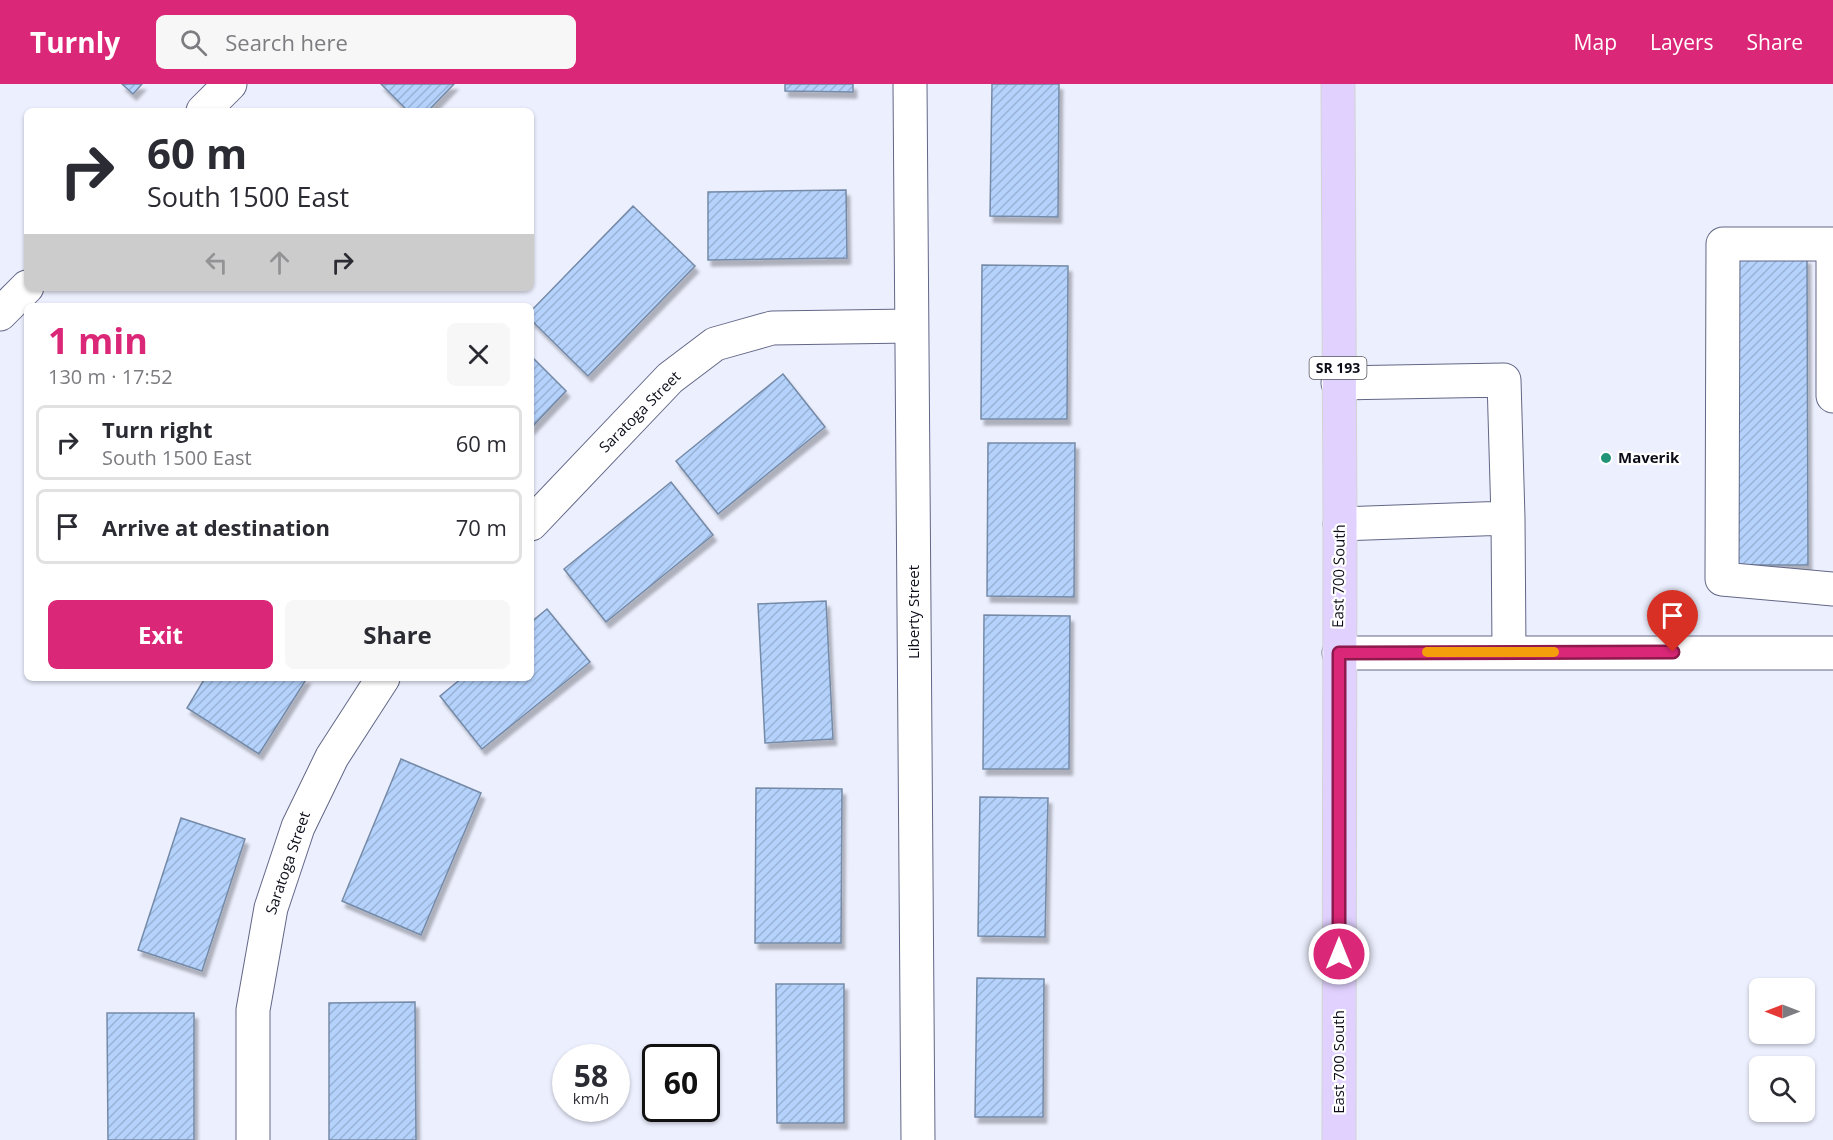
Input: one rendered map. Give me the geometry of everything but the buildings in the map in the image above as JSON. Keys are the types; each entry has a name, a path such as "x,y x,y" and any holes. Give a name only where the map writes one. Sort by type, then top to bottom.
{"main road":[{"name":"East 700 South","path":"1338,84 1339,1140"}],"street":[{"path":"206,108 230,84"},
{"name":"Liberty Street","path":"910,84 918,1140"},
{"path":"1833,396 1832,244 1723,244 1722,579 1833,589"},
{"path":"0,315 24,290"},
{"name":"Saratoga Street","path":"534,521 670,378 716,344 772,328 911,326"},
{"path":"1338,383 1504,380 1509,652"},
{"path":"1340,524 1508,518"},
{"path":"1339,653 1833,647"},
{"name":"Saratoga Street","path":"253,1140 253,1010 270,908 298,827 327,767 381,681"}],"slow traffic":[{"path":"1427,652 1554,652"}],"place":[{"name":"Maverik","path":"1606,458"}],"route":[{"path":"1339,954 1339,653 1673,652"}]}
